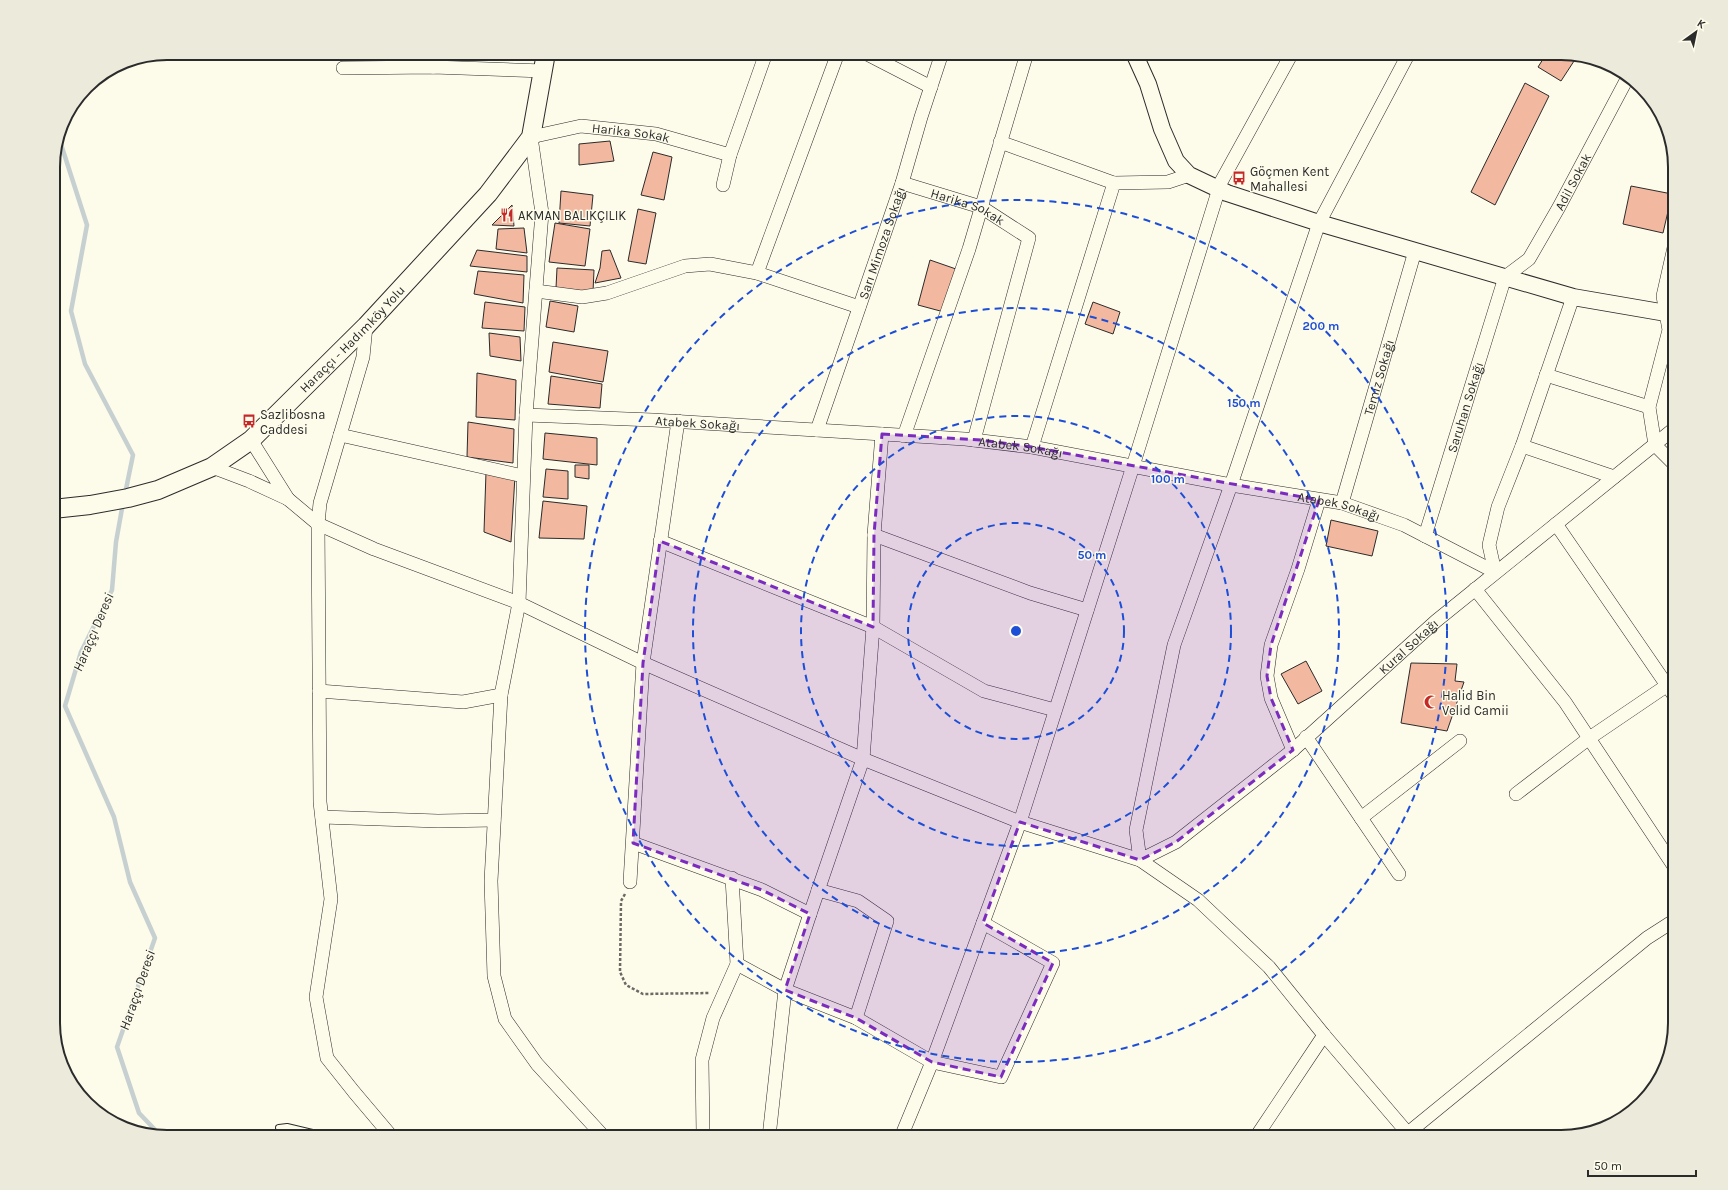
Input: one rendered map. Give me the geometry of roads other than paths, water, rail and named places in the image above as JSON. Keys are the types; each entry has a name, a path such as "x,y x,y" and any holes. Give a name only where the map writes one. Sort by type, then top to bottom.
{"main road":[{"name":"Haraççı - Hadımköy Yolu","path":"60,507 90,505 128,498 158,490 212,467 251,440 366,326 488,194 531,137 545,60"}],"street":[{"path":"434,60 434,67"},
{"path":"723,185 730,155 764,60"},
{"path":"757,273 835,60"},
{"path":"878,60 931,87"},
{"name":"Sarı Mimoza Sokağı","path":"817,430 902,183 940,60"},
{"path":"904,436 969,249 1025,60"},
{"path":"1137,60 1148,84 1162,129 1176,161 1189,175 1219,189 1319,223 1573,297 1668,313"},
{"path":"904,1130 932,1062 1020,822 1221,182 1288,60"},
{"path":"1140,860 1136,830 1174,645 1231,484 1319,223 1405,60"},
{"path":"343,68 434,67 544,71"},
{"name":"Adil Sokak","path":"1505,277 1529,259 1559,207 1625,82"},
{"name":"Harika Sokak","path":"531,137 581,126 656,134 730,155"},
{"path":"531,137 542,213 526,415 519,603 502,696 494,820 491,881 494,976 505,1019 537,1064 598,1130"},
{"path":"1000,142 1114,183 1168,182 1189,175"},
{"name":"Harika Sokak","path":"902,183 981,207 1029,238 974,440"},
{"path":"1032,447 1114,183"},
{"name":"Temiz Sokağı","path":"1342,503 1415,251"},
{"path":"536,291 582,297 607,293 685,266 710,264 757,273 859,307"},
{"path":"1668,274 1663,296 1668,307"},
{"name":"Saruhan Sokağı","path":"1425,536 1505,277"},
{"path":"1495,572 1489,545 1498,507 1522,446 1573,297"},
{"path":"366,326 363,357 320,503 318,524 319,691 322,817 331,899 316,997 327,1058 384,1130"},
{"path":"1668,334 1649,407 1655,445 1668,458"},
{"path":"1546,375 1649,407"},
{"name":"Atabek Sokağı","path":"526,415 882,434 974,440 1032,447 1342,503 1404,525 1495,572"},
{"path":"630,882 643,663 678,422"},
{"path":"770,1130 785,990 863,759 873,627 874,535 882,434"},
{"name":"Kural Sokağı","path":"1140,860 1176,842 1293,750 1402,650 1495,572 1668,434"},
{"path":"340,435 523,476"},
{"path":"251,440 288,499"},
{"path":"1522,446 1614,477"},
{"path":"212,467 249,481 288,499 318,524 374,549 519,603 643,663 863,759 1020,822 1140,860 1198,900 1269,967 1406,1130"},
{"path":"1293,750 1271,698 1267,676 1272,645 1320,500"},
{"path":"1556,524 1668,679"},
{"path":"874,535 1030,593 1087,610"},
{"path":"660,541 873,627 984,691 1055,710"},
{"path":"1475,589 1565,702 1588,739 1668,858"},
{"path":"1516,794 1588,739 1668,685"},
{"path":"319,691 463,702 502,696"},
{"path":"1306,737 1399,874"},
{"path":"1361,818 1460,741"},
{"path":"322,817 438,821 494,820"},
{"path":"633,843 762,890 810,914"},
{"path":"704,1130 702,1060 713,1018 737,964 732,878"},
{"path":"818,890 858,901 887,921 856,1018"},
{"path":"737,964 785,990 856,1018 932,1062 1000,1077 1053,963 983,923"},
{"path":"1416,1130 1647,938 1668,924"},
{"path":"1261,1130 1324,1034"}],"lane":[{"path":"279,1128 287,1127 300,1130"}],"waterway":[{"name":"Haraççı Deresi","path":"62,147 87,225 71,311 85,364 133,455 125,494"},
{"name":"Haraççı Deresi","path":"123,503 116,542 112,590 81,652 65,706 114,817 130,882 155,938 117,1047 139,1113 154,1129"}],"place":[{"name":"Göçmen Kent Mahallesi","path":"1239,178"},
{"name":"AKMAN BALIKÇILIK","path":"507,215"},
{"name":"Sazlibosna Caddesi","path":"249,421"},
{"name":"Halid Bin Velid Camii","path":"1431,702"}]}
